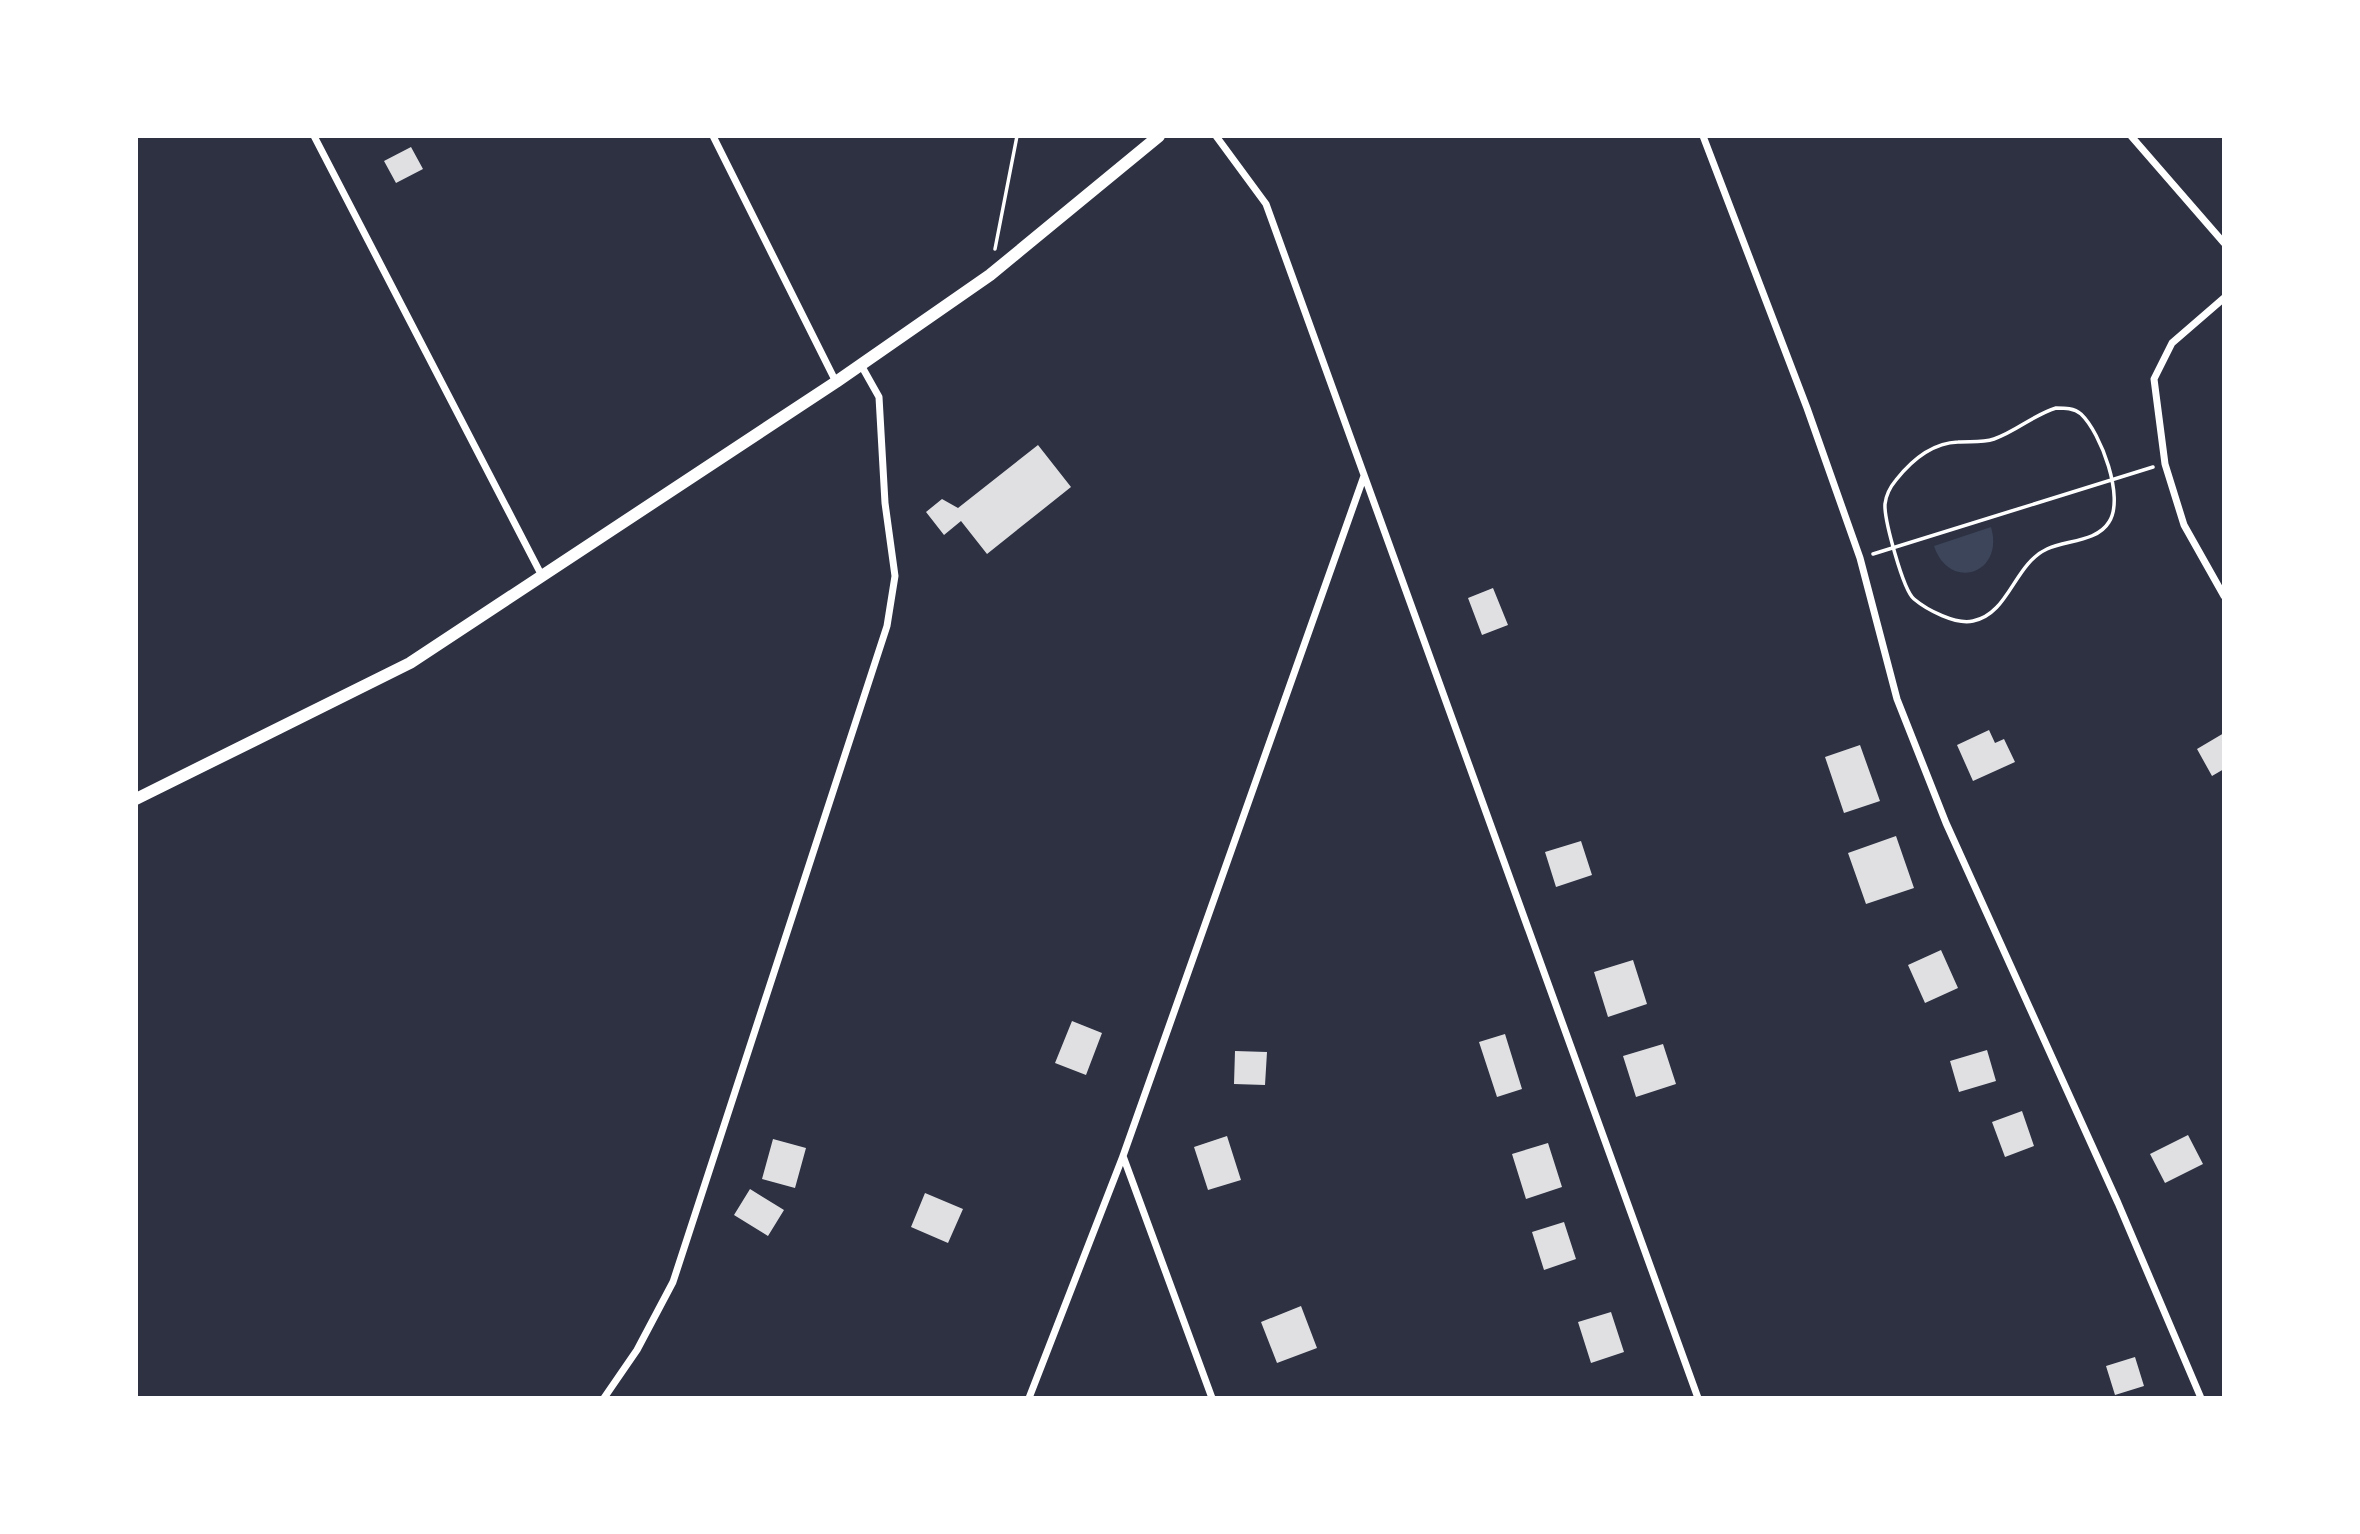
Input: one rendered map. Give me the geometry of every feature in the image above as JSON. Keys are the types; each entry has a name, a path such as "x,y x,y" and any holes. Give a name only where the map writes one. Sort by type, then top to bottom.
{"street":[{"path":"314,136 542,576"},
{"path":"713,136 836,382"},
{"path":"136,799 410,663 836,382 990,275 1160,136"},
{"path":"1216,136 1266,204 1698,1398"},
{"path":"1703,136 1807,408 1860,558 1898,699 1946,823 2118,1203 2201,1398"},
{"path":"2131,136 2224,243"},
{"path":"2224,298 2172,343 2154,379 2165,464 2184,525 2224,596"},
{"path":"604,1398 637,1350 673,1282 887,626 895,576 886,503 879,397 861,365"},
{"path":"1028,1398 1123,1156 1364,475"},
{"path":"1123,1156 1212,1398"}],"path":[{"path":"990,275 1017,136"},
{"path":"2056,408 2079,412 2099,440 2116,499 2109,523 2100,531 2047,549 2034,557 1992,612 1981,620 1951,620 1914,599 1907,589 1894,548 1885,507 1886,496 1895,481 1932,448 1947,443 1976,443 1993,439 2041,412 2056,408"},
{"path":"1860,558 2165,464"}],"shaded area":[{"path":"1991,527 1993,543 1990,556 1983,566 1973,571 1962,573 1951,569 1941,560 1934,546"}],"building":[{"path":"411,147 423,169 396,183 384,161"},
{"path":"1038,445 1071,487 987,554 961,521 944,535 926,512 942,499 958,508"},
{"path":"1493,588 1508,625 1482,635 1468,598"},
{"path":"1989,730 1995,743 2004,739 2015,762 1973,781 1957,745"},
{"path":"2224,733 2224,769 2212,776 2197,749"},
{"path":"1860,745 1880,801 1844,813 1825,757"},
{"path":"1896,836 1914,888 1866,904 1848,853"},
{"path":"1581,841 1592,875 1556,887 1545,852"},
{"path":"1941,950 1958,988 1925,1003 1908,965"},
{"path":"1633,960 1647,1004 1608,1017 1594,972"},
{"path":"1072,1021 1102,1033 1086,1075 1055,1063"},
{"path":"1505,1034 1522,1089 1497,1097 1479,1042"},
{"path":"1663,1044 1676,1084 1636,1097 1623,1056"},
{"path":"1987,1050 1996,1081 1959,1092 1950,1061"},
{"path":"1235,1051 1267,1052 1265,1085 1234,1084"},
{"path":"2022,1111 2034,1146 2005,1157 1992,1122"},
{"path":"2188,1135 2203,1164 2165,1183 2150,1154"},
{"path":"1227,1136 1241,1180 1208,1190 1194,1147"},
{"path":"773,1139 806,1148 795,1188 762,1179"},
{"path":"1548,1143 1562,1187 1526,1199 1512,1154"},
{"path":"750,1189 784,1210 768,1236 734,1215"},
{"path":"925,1193 963,1209 948,1243 911,1227"},
{"path":"1564,1222 1576,1259 1544,1270 1532,1232"},
{"path":"1301,1306 1317,1348 1277,1363 1261,1322"},
{"path":"1611,1312 1624,1352 1591,1363 1578,1322"},
{"path":"2135,1357 2144,1386 2115,1395 2106,1366"}]}
